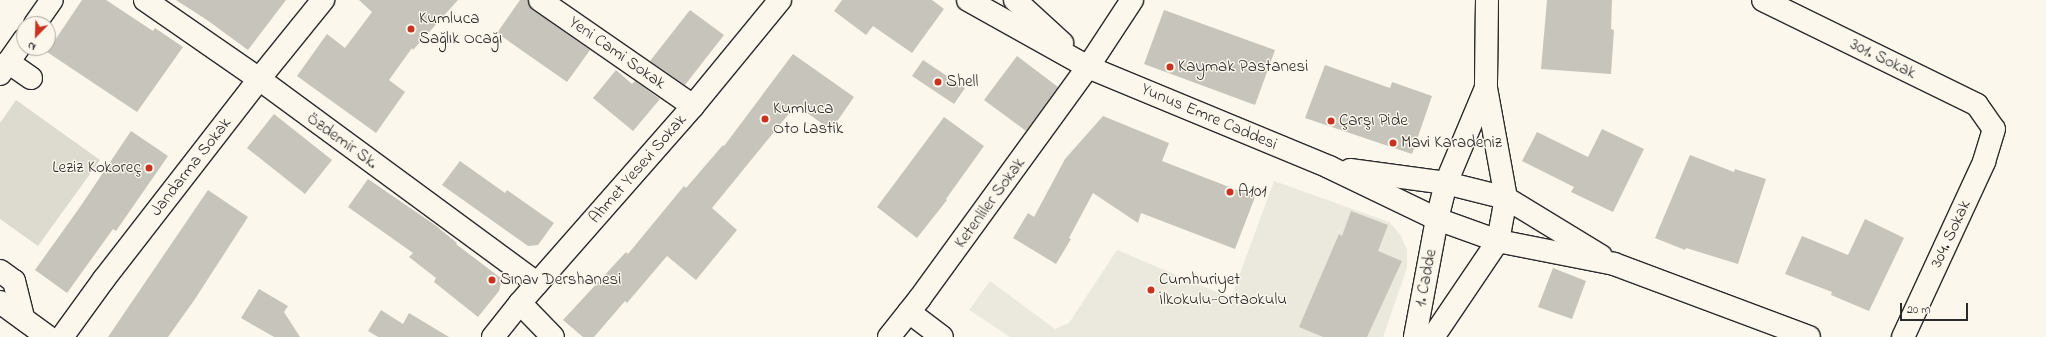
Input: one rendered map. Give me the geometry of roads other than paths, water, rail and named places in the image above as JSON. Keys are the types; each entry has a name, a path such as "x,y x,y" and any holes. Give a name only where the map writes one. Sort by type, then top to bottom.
{"street":[{"path":"41,16 52,0"},
{"name":"Özdemir Sk.","path":"145,0 258,79 538,283"},
{"name":"Jandarma Sokak","path":"62,337 104,279 258,79 323,0"},
{"name":"Yeni Cami Sokak","path":"540,0 693,106"},
{"name":"Ahmet Yesevi Sokak","path":"493,337 520,303 693,106 780,0"},
{"name":"Yunus Emre Caddesi","path":"968,0 1088,67 1329,167 1437,219 1498,241"},
{"name":"Yunus Emre Caddesi","path":"1015,0 1088,67"},
{"name":"Ketenliler Sokak","path":"889,337 909,312 1088,67 1132,0"},
{"path":"1487,0 1486,88 1506,198 1498,241 1614,264 1809,337"},
{"name":"301. Sokak","path":"1763,0 1977,105 1994,130"},
{"path":"16,51 4,68 32,78"},
{"name":"1. Cadde","path":"1415,337 1437,219 1446,183 1486,88"},
{"name":"304. Sokak","path":"1903,337 1984,162 1994,130"},
{"name":"Yunus Emre Caddesi","path":"1329,167 1446,183 1506,198"},
{"path":"1506,198 1614,264"},
{"name":"1. Cadde","path":"1432,337 1498,241"},
{"path":"0,271 14,281 23,318"},
{"path":"0,302 48,337"},
{"path":"520,303 553,337"},
{"path":"909,312 942,337"}],"place":[{"name":"Kumluca Sağlık Ocağı","path":"411,29"},
{"name":"Kaymak Pastanesi","path":"1170,67"},
{"name":"Shell","path":"938,82"},
{"name":"Kumluca Oto Lastik","path":"765,119"},
{"name":"Çarşı Pide","path":"1331,121"},
{"name":"Mavi Karadeniz","path":"1393,143"},
{"name":"Leziz Kokoreç","path":"149,168"},
{"name":"A101","path":"1230,192"},
{"name":"Sınav Dershanesi","path":"492,280"},
{"name":"Cumhuriyet İlkokulu-Ortaokulu","path":"1151,290"}]}
